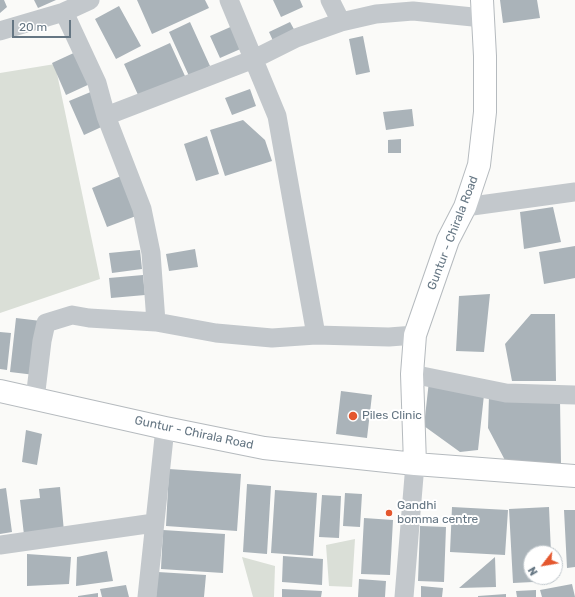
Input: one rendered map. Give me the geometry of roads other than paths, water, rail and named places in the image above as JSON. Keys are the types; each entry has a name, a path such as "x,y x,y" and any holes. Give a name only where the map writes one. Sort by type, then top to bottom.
{"main road":[{"name":"Guntur - Chirala Road","path":"415,464 412,374 414,335 448,240 465,207 479,166 485,112 483,9"},
{"name":"Guntur - Chirala Road","path":"0,391 165,428 264,448 415,464 575,476"}],"street":[{"path":"0,30 64,12 90,0"},
{"path":"229,0 277,116 316,335"},
{"path":"330,0 340,22"},
{"path":"106,116 254,59 296,38 340,22 376,14 413,11 483,9"},
{"path":"64,12 97,83 106,116 142,209 152,253 156,322"},
{"path":"465,207 575,192"},
{"path":"36,399 42,341 46,323 72,315 89,318 156,322 216,333 272,338 316,335 414,335"},
{"path":"412,374 506,393 575,395"},
{"path":"147,597 165,428"},
{"path":"404,597 415,464"},
{"path":"0,545 154,523"}],"place":[{"name":"Piles Clinic","path":"353,416"},
{"name":"Gandhi bomma centre","path":"389,513"}]}
